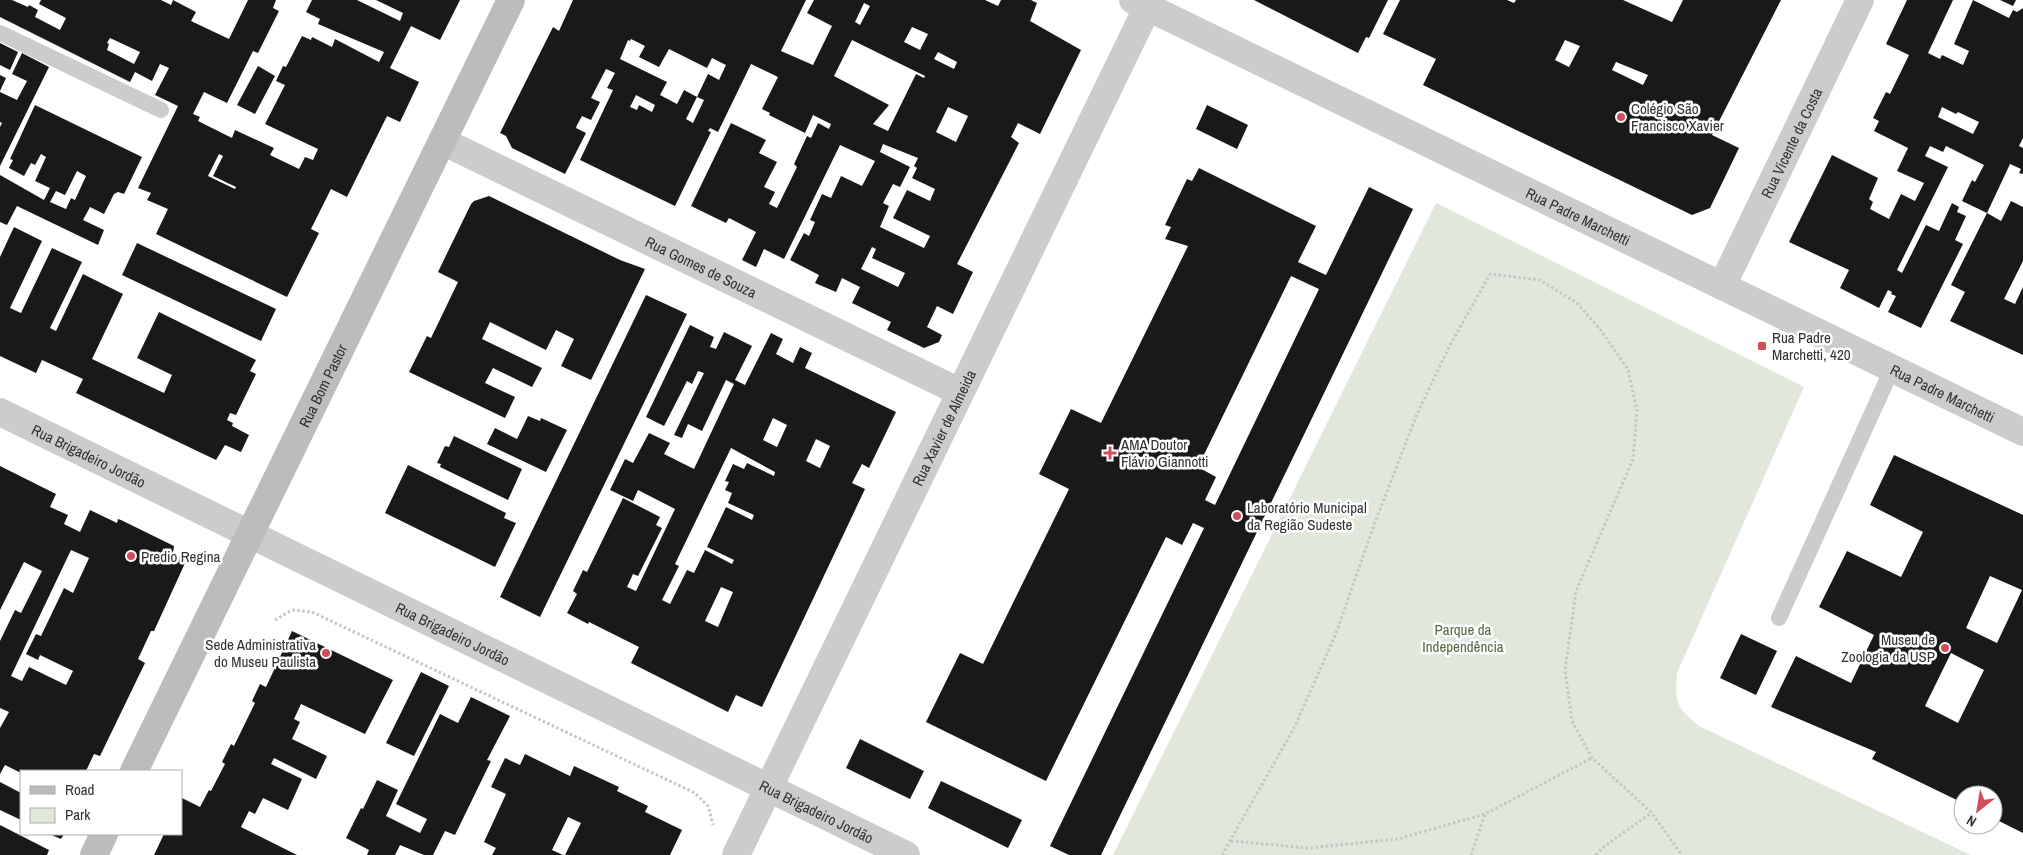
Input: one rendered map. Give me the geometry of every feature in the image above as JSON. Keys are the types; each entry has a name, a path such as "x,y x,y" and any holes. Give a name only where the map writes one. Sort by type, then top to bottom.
{"main road":[{"name":"Rua Bom Pastor","path":"134,770 511,0"},
{"path":"94,855 104,835"}],"street":[{"name":"Rua Vicente da Costa","path":"1722,286 1860,0"},
{"name":"Rua Padre Marchetti","path":"1144,2 2023,432"},
{"name":"Rua Xavier de Almeida","path":"736,855 960,392 1144,2"},
{"name":"Rua Gomes de Souza","path":"442,141 960,392"},
{"name":"Rua Brigadeiro Jordão","path":"0,412 906,855"}],"lane":[{"path":"0,33 161,110"},
{"path":"1779,618 1892,368"}],"path":[{"path":"1222,855 1294,728 1336,636 1374,525 1417,414 1450,344 1490,274 1540,280 1577,304 1599,328 1628,370 1638,411 1633,459 1576,590 1565,670 1572,721 1592,758 1651,812 1682,855"},
{"path":"275,620 292,610 312,612 695,793 708,806 713,819 713,831"},
{"path":"1231,841 1309,848 1398,839 1485,814 1592,758"},
{"path":"1596,855 1602,848 1651,812"},
{"path":"1472,855 1485,814"}],"green space":[{"name":"Parque da Independência","path":"1436,203 1804,387 1677,673 1676,691 1679,704 1681,709 1699,726 1971,855 1113,855"}],"building":[{"path":"0,0 12,0 38,10 35,17 60,30 66,18 39,4 41,0 161,0 171,5 173,0 196,12 191,21 229,39 248,0 276,0 273,8 279,11 258,53 253,51 227,103 204,92 193,114 200,117 198,121 232,138 235,130 274,148 270,155 299,169 305,157 313,160 318,149 265,124 285,85 276,81 283,66 286,67 302,36 311,40 312,37 332,47 335,39 379,62 384,52 318,24 320,19 306,12 312,0 357,0 400,21 403,13 376,0 460,0 440,40 411,26 390,68 419,82 400,122 387,116 347,197 331,189 311,229 319,233 287,297 156,234 168,209 147,200 151,193 138,188 178,106 155,95 169,68 160,64 152,81 135,72 130,82 0,17","holes":["110,38 140,52 134,64 107,50 109,44 107,43","219,154 223,156 213,176 236,187 235,189 208,176"]},
{"path":"573,0 806,0 781,51 813,65 832,26 807,13 814,0 985,0 998,6 1001,0 1031,0 1037,3 1030,21 1081,50 1040,134 1018,123 1011,137 1019,143 957,264 973,272 953,314 937,306 927,327 942,335 939,342 924,348 887,330 891,322 852,303 860,287 842,278 836,292 815,283 819,275 790,260 804,233 809,236 815,222 810,220 822,194 831,198 841,176 862,186 875,161 840,145 784,259 764,249 756,267 742,260 756,232 729,218 726,223 691,206 731,123 766,140 759,153 777,162 764,187 775,192 769,204 777,208 797,167 794,164 807,136 811,138 818,123 829,129 831,124 813,115 805,133 769,115 770,113 762,109 778,77 751,64 718,132 710,128 708,131 711,132 675,206 580,160 613,90 607,88 615,73 606,69 591,98 600,102 591,120 582,116 577,125 576,128 586,133 565,174 512,148 506,136 500,133 553,27 559,31","holes":["864,3 870,6 860,25 855,22","912,27 928,34 920,50 904,42","631,39 645,46 639,57 659,67 669,49 707,68 712,58 726,65 719,80 708,74 697,97 684,90 677,104 660,95 667,82 620,59 628,40 630,41","852,40 925,76 924,78 916,74 888,131 873,124 889,105 834,76","938,52 957,62 954,69 934,59","636,95 655,105 652,112 639,105 637,110 630,107","697,97 704,100 693,123 686,119","948,107 968,116 956,142 936,132","883,144 918,158 914,166 917,168 912,178 935,189 930,201 907,190 893,218 930,236 924,248 880,227 889,206 883,203 893,184 900,187 910,167 880,152","872,247 876,249 872,258 905,273 898,287 861,269"]},
{"path":"1254,0 1388,0 1369,38 1366,37 1358,53"},
{"name":"Colégio São Francisco Xavier","path":"1400,0 1507,0 1514,3 1516,0 1623,0 1672,22 1683,0 1781,0 1712,135 1739,148 1710,208 1692,215 1423,85 1436,59 1383,34","holes":["1565,40 1580,46 1569,67 1555,60","1616,62 1648,75 1643,85 1612,70"]},
{"path":"1907,0 1953,0 1928,53 1940,59 1942,55 1963,65 1969,51 1954,44 1973,0 2009,18 2013,10 2017,12 2023,8 2023,138 2019,146 2023,148 2023,174 2019,173 2021,169 2010,164 1987,213 1962,201 1972,180 1975,182 1984,165 1946,146 1943,152 1930,146 1925,156 1948,167 1897,270 1902,273 1926,225 1939,231 1952,203 1959,207 1957,212 1966,216 1955,240 1963,244 1921,328 1888,312 1896,296 1891,294 1892,292 1888,290 1879,308 1840,288 1849,270 1789,242 1832,155 1878,178 1869,199 1873,202 1870,209 1889,219 1901,194 1915,201 1924,183 1897,171 1908,148 1874,131 1879,121 1873,118 1886,92 1890,94 1909,55 1886,44","holes":["1942,107 1956,114 1958,112 1979,122 1973,134 1938,117"]},
{"path":"2000,0 2016,0 2013,6"},
{"path":"0,43 18,52 10,70 0,65"},
{"path":"22,53 49,67 0,166 0,127 2,123 0,122 0,92 17,100 27,81 12,74"},
{"path":"258,66 275,76 255,114 237,105"},
{"path":"0,75 6,78 0,91"},
{"path":"35,105 142,157 124,194 118,192 114,194 104,214 90,207 83,220 104,230 98,245 17,206 7,225 0,222 0,175 44,200 50,188 35,181 46,157 41,154 35,165 31,163 24,176 9,168 13,160 10,159","holes":["77,171 86,176 75,200 71,198 66,209 50,202 56,191 65,195"]},
{"path":"1207,105 1248,125 1237,149 1196,129"},
{"path":"1199,168 1316,226 1298,262 1326,275 1369,187 1413,209 1101,855 1069,855 1050,846 1204,528 1193,523 1182,545 1166,537 1046,781 926,722 960,653 983,664 1069,489 1039,474 1071,409 1101,423 1188,246 1165,239 1171,227 1165,225 1187,179 1192,181","holes":["1291,276 1319,289 1215,505 1205,500 1216,477 1198,467"]},
{"path":"489,196 620,260 645,269 591,380 561,366 574,339 556,330 546,350 490,322 482,339 542,368 532,387 493,368 485,383 515,397 505,418 409,372 427,336 431,338 458,282 438,272 471,204 474,201"},
{"path":"2011,201 2023,207 2023,261 2004,299 2015,304 2023,287 2023,355 1950,321 1965,292 1951,285 1987,213 2001,221"},
{"path":"14,227 42,241 10,308 21,313 52,248 82,262 50,328 56,331 83,274 123,294 92,359 164,393 172,375 137,358 159,312 256,360 250,371 256,374 236,415 230,413 227,420 233,423 232,426 249,435 241,452 225,445 216,460 76,393 83,379 42,360 36,373 0,356 0,257"},
{"path":"137,243 276,309 261,341 122,275"},
{"path":"646,295 687,314 540,617 500,597"},
{"path":"690,325 714,337 710,347 716,349 724,332 752,346 735,380 745,385 771,333 783,339 776,354 793,363 800,347 812,353 805,368 896,412 869,468 862,464 852,483 865,489 762,707 736,695 728,712 631,663 639,647 567,613 577,594 573,591 583,570 587,572 623,498 660,517 656,525 662,528 638,576 633,574 627,587 636,591 675,509 638,490 633,501 610,490 625,459 633,463 649,433 670,443 664,454 694,469 734,384 726,380 702,431 688,424 682,438 674,435 704,373 698,371 692,384 687,381 664,426 646,417","holes":["773,418 787,425 777,447 763,440","816,439 830,446 820,468 806,461","731,448 775,472 774,476 747,463 744,469 733,464 725,481 729,482 725,490 732,493 728,503 754,515 752,520 726,507 707,547 734,560 732,564 705,550 694,573 687,570 670,604 662,600 679,566 675,564","721,587 733,592 718,627 705,621"]},
{"path":"528,416 540,421 541,418 567,430 546,472 487,444 495,428 517,439"},
{"path":"454,436 522,469 508,500 440,467 441,464 437,463 445,446 449,447"},
{"name":"Museu de Zoologia da USP","path":"1894,455 2023,515 2023,833 2003,823 2003,785 1953,785 1953,798 1872,759 1876,752 1771,707 1796,656 1851,683 1874,635 1819,607 1847,551 1901,577 1923,532 1870,505","holes":["1990,576 2022,590 1997,643 1966,628","1951,653 1984,670 1958,723 1925,706"]},
{"path":"408,465 506,513 504,518 516,523 495,567 385,513"},
{"path":"0,466 56,494 50,507 68,515 64,524 80,532 90,510 117,523 118,519 121,520 174,546 173,553 186,561 154,631 151,631 138,659 145,663 100,756 94,754 86,770 20,770 20,772 5,765 0,774 0,728 9,712 0,708 0,641 15,610 21,613 42,571 24,562 0,610","holes":["71,550 89,558 73,593 64,588 41,636 36,634 26,654 38,660 40,655 73,671 66,685 29,667 22,681 11,676"]},
{"path":"292,631 393,680 365,734 301,704 294,719 300,722 292,739 327,756 316,779 274,758 271,764 302,779 288,810 263,798 255,814 249,811 241,827 297,855 154,855 164,835 182,835 182,798 200,807 209,790 211,791 225,764 222,762 231,744 234,746 255,703 252,701 260,684 266,687"},
{"path":"1741,634 1777,651 1756,695 1720,678"},
{"path":"421,672 449,686 414,756 386,743"},
{"path":"471,697 510,716 487,760 491,761 455,835 445,831 433,855 424,855 400,845 395,855 367,855 369,850 346,838 377,780 398,790 386,816 420,833 427,819 396,804 440,714 458,723"},
{"path":"860,739 924,771 910,799 846,768"},
{"path":"525,754 570,776 574,766 619,787 617,791 648,806 645,812 682,830 670,855 565,855 581,823 568,817 552,850 563,855 492,855 496,848 484,842 506,794 491,787 505,758 520,765"},
{"path":"941,781 1022,820 1008,848 928,808"},
{"path":"0,782 20,792 20,820 0,810"},
{"path":"0,825 49,850 47,855 0,855"},
{"path":"51,835 63,835 61,839"}],"place":[{"name":"Colégio São Francisco Xavier","path":"1621,117"},
{"name":"Rua Padre Marchetti, 420","path":"1762,346"},
{"name":"AMA Doutor Flávio Giannotti","path":"1110,453"},
{"name":"Laboratório Municipal da Região Sudeste","path":"1237,516"},
{"name":"Predio Regina","path":"131,556"},
{"name":"Museu de Zoologia da USP","path":"1945,648"},
{"name":"Sede Administrativa do Museu Paulista","path":"326,653"}]}
